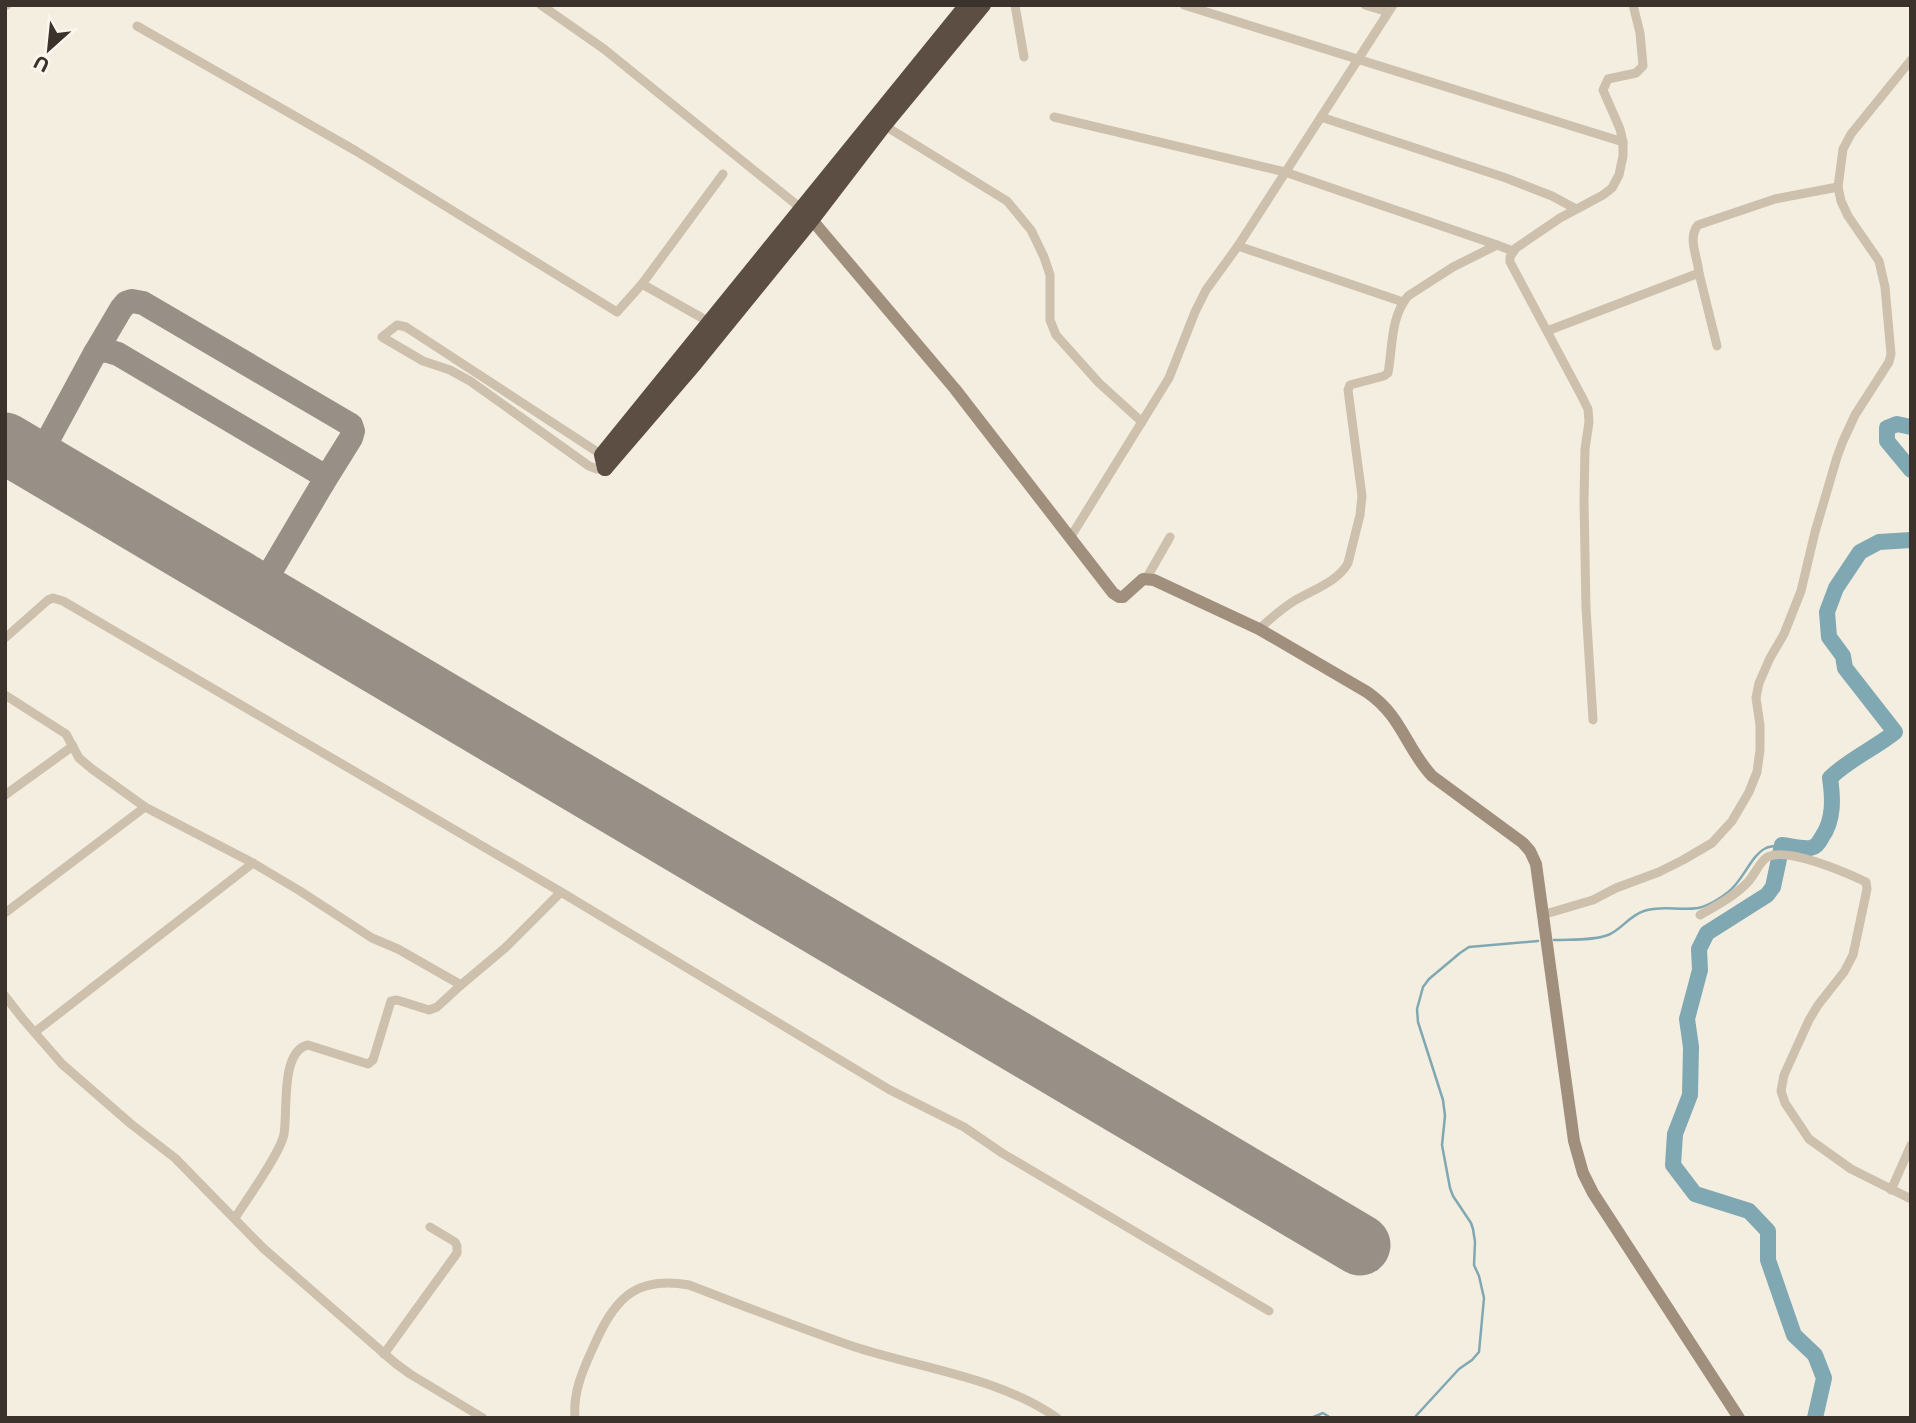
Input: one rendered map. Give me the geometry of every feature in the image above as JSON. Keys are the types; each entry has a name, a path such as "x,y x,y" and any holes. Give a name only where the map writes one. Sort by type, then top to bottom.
{"highway":[{"path":"604,462 695,363 757,276 879,123 967,5"},
{"path":"879,123 983,5"},
{"path":"604,462 711,323 757,276"}],"street":[{"path":"541,5 604,48 807,214 955,390 1113,593 1124,597 1137,583 1146,579 1170,537"},
{"path":"1015,5 1024,57"},
{"path":"1184,5 1623,142"},
{"path":"1070,538 1169,378 1206,290 1238,246 1391,9 1365,5"},
{"path":"1593,720 1586,608 1584,514 1585,449 1589,415 1510,257 1513,251 1560,218 1603,195 1612,188 1619,175 1623,142 1603,90 1608,79 1636,73 1643,66 1640,33 1633,5"},
{"path":"137,26 356,151 615,311 620,312 723,174"},
{"path":"1542,915 1592,900 1701,851 1727,828 1749,792 1757,772 1760,750 1756,698 1759,683 1784,634 1801,591 1837,457 1855,415 1889,362 1891,354 1880,261 1848,216 1841,201 1838,187 1843,149 1851,134 1911,60"},
{"path":"1054,117 1285,173 1513,251"},
{"path":"1321,117 1506,178 1552,196 1576,209"},
{"path":"879,123 1007,201 1031,230 1044,257 1050,275 1050,320 1056,335 1099,383 1142,422"},
{"path":"1717,346 1699,274 1693,231 1698,225 1775,199 1838,187"},
{"path":"1259,629 1278,612 1344,570 1348,563 1360,516 1362,496 1348,390 1350,385 1388,373 1394,322 1408,296 1453,267 1497,245"},
{"path":"1238,246 1403,302"},
{"path":"1547,331 1699,274"},
{"path":"642,284 711,323"},
{"path":"397,324 406,327 604,462 597,469 589,466 470,381 450,370 423,362 382,337 397,324"},
{"path":"1146,579 1163,583 1259,629 1378,699 1394,716 1432,776 1530,851 1536,864 1574,1141 1583,1173 1739,1418"},
{"path":"5,638 48,600 53,598 63,601 561,892 890,1090 964,1127 1002,1153 1269,1311"},
{"path":"5,695 66,734 79,758 145,807 253,863 372,938 398,948 461,985"},
{"path":"5,795 73,746"},
{"path":"5,913 145,807"},
{"path":"1700,915 1748,882 1770,856 1792,855 1807,859 1866,882 1853,955 1809,1020 1784,1075 1781,1091 1785,1103 1809,1139 1851,1169 1911,1199"},
{"path":"35,1032 253,863"},
{"path":"235,1218 284,1138 287,1116 285,1094 291,1062 299,1048 308,1045 370,1063 391,1000 429,1010 437,1007 505,948 561,892"},
{"path":"5,996 62,1064 175,1158 263,1248 384,1354 410,1374 483,1418"},
{"path":"1891,1190 1911,1145"},
{"path":"384,1354 457,1254 455,1242 430,1227"},
{"path":"575,1418 574,1402 582,1372 609,1314 629,1294 649,1285 667,1282 689,1285 855,1347 999,1388 1036,1404 1057,1418"}],"waterway":[{"path":"1911,427 1897,424 1887,428 1887,441 1911,470"},
{"path":"1815,1418 1824,1378 1815,1355 1794,1335 1768,1260 1768,1231 1749,1211 1695,1194 1673,1165 1675,1134 1690,1095 1691,1047 1687,1019 1700,970 1699,949 1707,933 1767,895 1773,887 1782,845 1807,848 1817,844 1831,816 1830,778 1895,732 1845,668 1843,656 1829,637 1827,612 1836,588 1860,552 1879,542 1911,540"},
{"path":"1554,940 1602,937 1617,930 1639,913 1651,909 1691,909 1705,906 1733,888 1760,852 1768,847 1782,845"},
{"path":"1414,1418 1459,1369 1479,1352 1484,1298 1474,1265 1473,1229 1450,1188 1442,1145 1445,1116 1443,1100 1418,1022 1417,1009 1423,987 1429,979 1469,947 1538,941"},
{"path":"1311,1418 1323,1413 1331,1418"}],"taxiway":[{"path":"132,301 143,303 351,425 351,438 323,483 321,474 118,354 105,350 95,353 121,309 132,301"},
{"path":"13,448 33,450 48,440 95,353"},
{"path":"48,440 47,456 57,473"},
{"path":"235,579 255,580 271,571 323,483"},
{"path":"271,571 273,591 284,608"}],"runway":[{"path":"5,443 1360,1245"}]}
